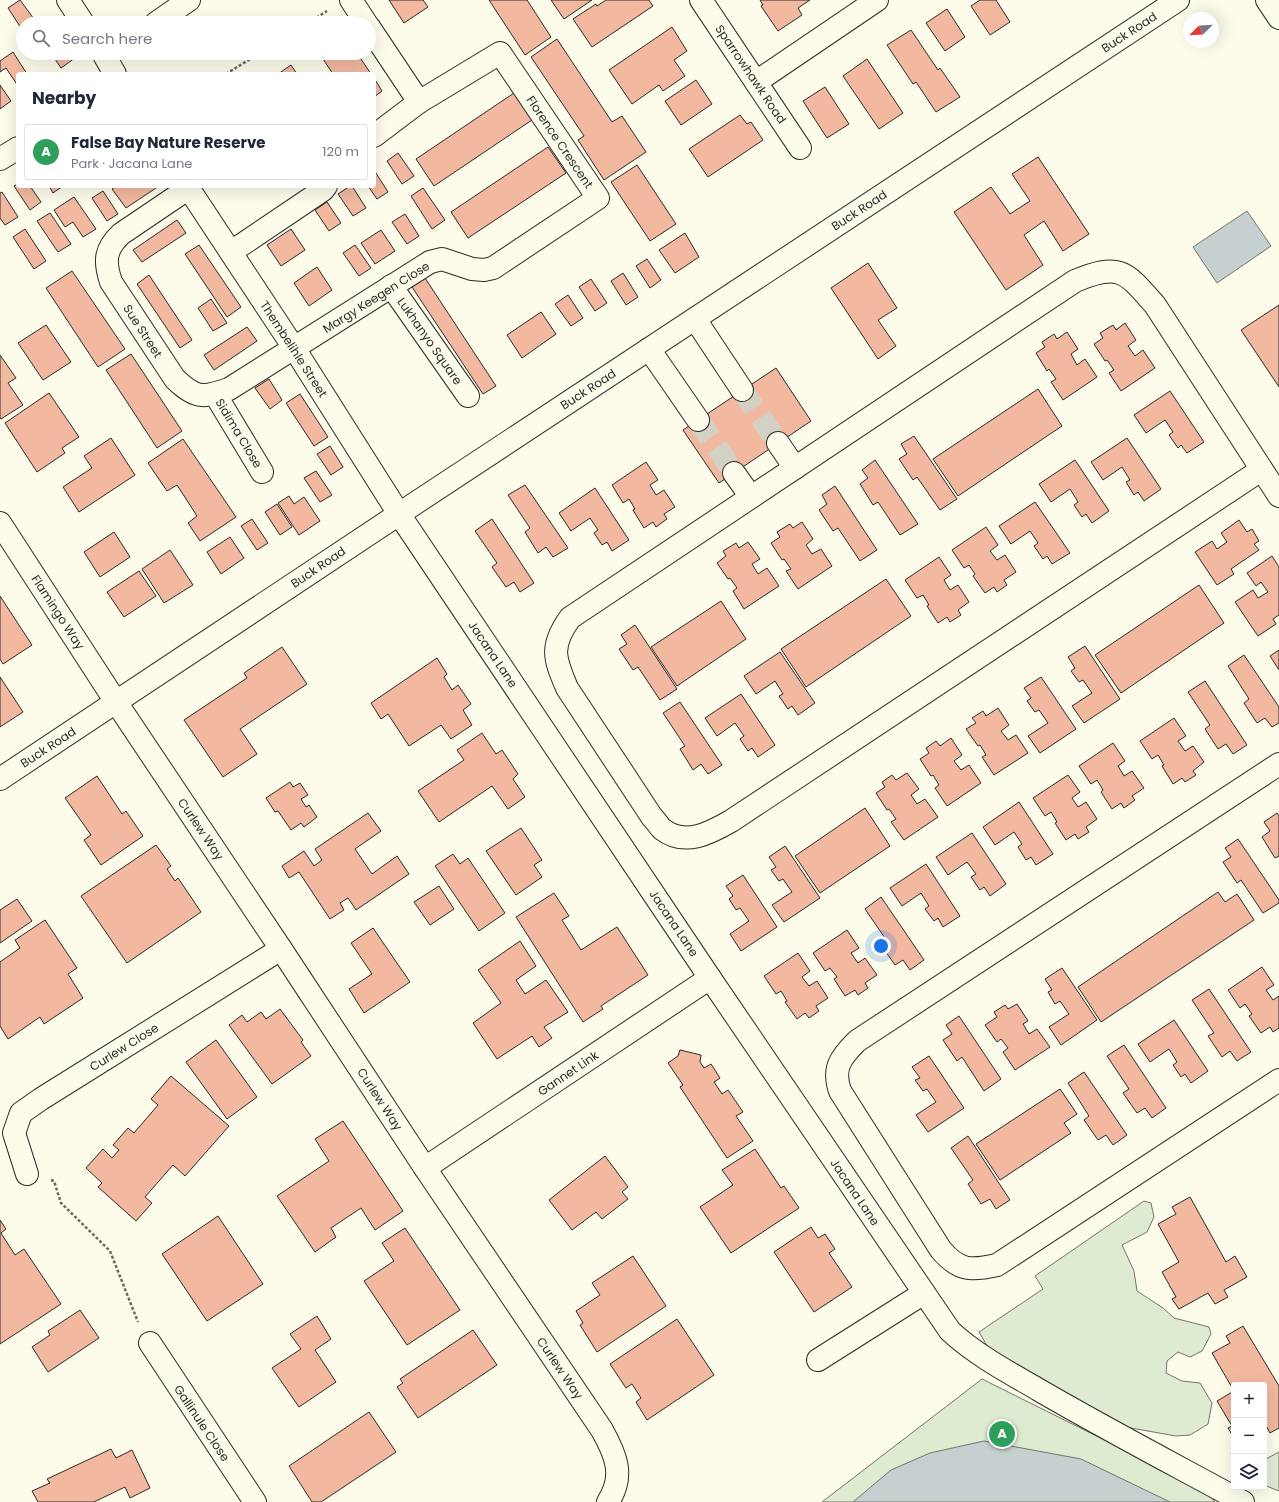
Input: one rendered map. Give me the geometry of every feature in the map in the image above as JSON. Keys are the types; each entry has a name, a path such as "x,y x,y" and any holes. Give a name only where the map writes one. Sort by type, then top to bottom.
{"street":[{"path":"68,0 78,16"},
{"path":"166,16 189,0"},
{"path":"351,0 361,16"},
{"name":"Sparrowhawk Road","path":"701,0 800,148"},
{"path":"756,82 877,0"},
{"name":"Buck Road","path":"0,779 1178,0"},
{"path":"1267,0 1279,18"},
{"path":"376,38 419,102 376,134"},
{"name":"Florence Crescent","path":"419,102 500,53 598,198 493,268 484,270"},
{"path":"0,159 16,149"},
{"name":"Sue Street","path":"187,188 121,234 112,243 106,263 111,282 175,379 187,391 200,396 215,394 229,389 294,348"},
{"name":"Thembelihle Street","path":"189,188 294,348 399,514"},
{"path":"231,252 324,188"},
{"name":"Margy Keegen Close","path":"294,348 430,262 442,259 472,269 484,270"},
{"path":"1261,470 731,821 699,837 684,838 672,834 662,829 652,817 567,688 558,667 555,650 560,631 570,618 1076,282 1090,275 1112,270 1124,274 1133,280 1155,305 1279,496"},
{"name":"Lukhanyo Square","path":"391,286 468,396"},
{"path":"694,319 742,390"},
{"path":"649,349 698,420"},
{"name":"Sidima Close","path":"215,394 262,472"},
{"path":"778,443 795,468"},
{"path":"734,473 751,497"},
{"name":"Jacana Lane","path":"399,514 710,978 950,1332 988,1360 1089,1420 1243,1502"},
{"name":"Flamingo Way","path":"0,524 116,702"},
{"name":"Curlew Way","path":"116,702 602,1430 611,1447 618,1477 613,1495 608,1502"},
{"path":"1279,764 857,1041 846,1052 839,1064 837,1082 840,1091 941,1250 958,1266 968,1269 982,1268 997,1264 1279,1080"},
{"name":"Curlew Close","path":"27,1174 14,1133 21,1113 281,949"},
{"name":"Gannet Link","path":"426,1168 710,978"},
{"path":"818,1360 924,1293"},
{"name":"Gallinule Close","path":"150,1343 255,1502"}],"path":[{"path":"229,72 249,60"},
{"path":"27,1174 54,1181 61,1203 110,1251 135,1318 150,1343"}],"green space":[{"path":"1144,1201 1151,1203 1154,1217 1147,1232 1122,1245 1134,1271 1137,1291 1163,1308 1174,1318 1209,1327 1211,1334 1202,1351 1190,1357 1178,1352 1167,1361 1166,1373 1182,1381 1200,1383 1212,1403 1208,1424 1190,1435 1176,1436 1114,1425 994,1358 979,1332 1043,1289 1035,1276"},
{"path":"982,1379 1205,1490 1215,1502 822,1502"},
{"path":"1279,1452 1279,1491 1267,1486 1267,1458"}],"shaded area":[{"path":"1247,211 1271,246 1217,283 1193,247"},
{"path":"984,1441 1081,1459 1170,1502 853,1502 891,1470 930,1453"}],"building":[{"path":"20,0 32,16 16,16 16,20 8,8"},
{"path":"389,0 423,0 428,7 404,23"},
{"path":"489,0 527,0 551,37 525,55"},
{"path":"551,0 592,0 564,19"},
{"path":"606,0 649,0 653,6 592,47 573,19 596,4 597,6"},
{"path":"760,0 810,0 798,8 802,15 778,31 761,6 763,5"},
{"path":"980,0 996,0 1010,22 990,35 971,6"},
{"path":"947,9 965,37 945,51 926,23"},
{"path":"672,27 687,51 674,60 685,76 663,91 659,85 632,104 609,70"},
{"path":"911,30 938,70 940,68 960,97 936,112 916,82 913,84 887,45"},
{"path":"557,39 612,122 622,116 646,152 604,180 578,140 584,136 531,57"},
{"path":"13,52 16,60 18,60 26,72 16,72 16,83 6,68 0,72 0,61"},
{"path":"867,59 903,113 879,129 843,76"},
{"path":"56,60 72,60 61,68"},
{"path":"324,60 362,60 370,72 332,72"},
{"path":"291,65 296,72 281,72"},
{"path":"696,80 712,104 681,125 665,101"},
{"path":"376,81 382,91 376,96"},
{"path":"0,85 11,101 0,109"},
{"path":"825,87 849,124 827,138 803,101"},
{"path":"514,93 532,120 434,186 416,159"},
{"path":"740,115 747,124 751,122 763,140 708,177 689,149"},
{"path":"548,147 566,173 468,238 451,212"},
{"path":"398,153 414,176 402,184 387,161"},
{"path":"1038,157 1089,234 1063,251 1044,221 1024,235 1043,265 1006,290 954,212 991,187 1010,214 1030,201 1012,174"},
{"path":"637,165 676,224 650,241 611,182"},
{"path":"376,173 388,192 377,199 369,188 376,188"},
{"path":"16,185 16,188 31,188 41,202 30,210 14,186"},
{"path":"50,188 60,188 53,193"},
{"path":"113,188 156,188 126,208 112,189"},
{"path":"347,188 353,188 366,208 353,216 338,194"},
{"path":"423,188 445,220 432,229 411,196"},
{"path":"103,191 118,214 107,221 92,198"},
{"path":"2,192 18,217 5,225 0,218 0,193"},
{"path":"74,197 96,229 83,237 73,222 65,227 54,210"},
{"path":"327,202 341,223 329,231 315,210"},
{"path":"50,213 71,244 58,252 37,221"},
{"path":"405,214 419,236 407,244 392,222"},
{"path":"177,220 186,233 142,262 133,250"},
{"path":"25,229 46,261 34,269 13,237"},
{"path":"291,229 305,250 281,266 267,245"},
{"path":"381,230 395,251 375,264 361,243"},
{"path":"685,233 699,257 675,273 659,250"},
{"path":"199,245 241,307 227,317 185,254"},
{"path":"355,245 371,268 359,276 343,253"},
{"path":"647,259 661,280 650,288 636,266"},
{"path":"868,263 897,308 878,320 896,346 878,359 831,288"},
{"path":"317,267 332,290 309,306 294,283"},
{"path":"72,271 125,349 98,367 46,288"},
{"path":"623,273 638,297 626,305 611,281"},
{"path":"149,275 192,340 180,348 137,284"},
{"path":"425,278 496,386 483,394 412,287"},
{"path":"591,279 607,303 595,311 579,287"},
{"path":"568,295 583,318 571,326 555,304"},
{"path":"211,299 227,323 213,331 198,308"},
{"path":"1279,305 1279,387 1241,330"},
{"path":"541,312 556,334 522,358 507,335"},
{"path":"1125,323 1136,340 1128,346 1135,356 1143,350 1155,368 1121,391 1109,373 1114,370 1107,360 1105,361 1094,344 1103,338 1100,333 1113,325 1116,330"},
{"path":"46,325 71,362 43,380 18,343"},
{"path":"247,327 257,341 214,370 204,355"},
{"path":"1067,332 1078,349 1071,354 1077,365 1085,359 1097,377 1063,400 1051,382 1056,379 1049,369 1047,371 1036,353 1045,347 1042,342 1054,334 1057,339"},
{"path":"131,354 182,431 157,448 106,370"},
{"path":"0,355 16,378 8,383 23,405 1,419 0,418"},
{"path":"776,368 811,421 719,483 683,430"},
{"path":"269,379 282,400 270,409 255,388"},
{"path":"1038,389 1062,426 958,496 933,459"},
{"path":"1170,391 1204,442 1187,453 1181,445 1178,448 1169,435 1173,432 1165,420 1146,433 1134,415"},
{"path":"49,393 79,437 62,448 65,453 37,472 5,423"},
{"path":"300,394 328,437 314,446 286,403"},
{"path":"914,436 957,499 940,510 917,477 913,480 899,459 907,454 901,444"},
{"path":"111,438 135,475 79,512 63,487 92,468 84,456"},
{"path":"1127,438 1161,489 1144,501 1138,492 1134,495 1126,482 1130,480 1122,467 1103,480 1091,462"},
{"path":"183,439 236,517 200,541 188,523 197,516 177,485 167,491 148,463"},
{"path":"330,446 343,467 331,475 317,454"},
{"path":"875,460 918,524 900,535 878,502 873,505 860,484 868,478 862,470"},
{"path":"1075,460 1109,511 1092,523 1086,514 1082,517 1074,505 1078,502 1070,489 1051,502 1039,484"},
{"path":"646,462 658,480 650,485 656,495 664,490 675,507 664,514 667,519 656,527 653,522 644,528 633,510 635,509 629,499 623,503 612,485"},
{"path":"316,471 332,495 320,502 304,478"},
{"path":"525,485 568,548 553,557 546,547 538,553 525,532 530,528 508,495"},
{"path":"835,486 877,550 860,561 838,528 833,531 819,510 827,504 822,495"},
{"path":"595,488 629,540 612,551 607,542 602,545 594,533 598,530 590,518 571,531 559,513"},
{"path":"289,496 294,504 304,497 320,521 299,535 278,503"},
{"path":"1035,502 1070,553 1052,564 1047,556 1043,559 1034,546 1038,543 1030,531 1011,544 999,526"},
{"path":"277,504 292,527 280,535 265,512"},
{"path":"252,519 268,543 257,550 241,526"},
{"path":"492,519 534,583 520,592 514,582 506,587 492,567 497,563 475,531"},
{"path":"1239,520 1247,532 1252,529 1259,541 1254,544 1259,550 1231,569 1234,574 1217,585 1195,552 1212,541 1217,549 1227,542 1221,533"},
{"path":"802,522 813,539 806,545 812,554 821,549 832,566 798,589 786,571 791,569 784,559 782,560 771,543 780,537 777,532 790,524 793,528"},
{"path":"986,527 998,545 990,551 997,560 1005,555 1016,572 1004,580 1007,585 997,592 994,587 985,593 973,576 975,574 969,565 964,568 952,550"},
{"path":"114,532 130,557 100,577 84,552"},
{"path":"230,537 244,558 221,574 207,552"},
{"path":"748,542 760,559 752,564 758,574 767,568 779,586 744,609 733,591 737,588 730,578 728,579 717,563 726,556 723,551 736,543 739,548"},
{"path":"170,550 193,585 164,603 142,569"},
{"path":"1272,556 1279,567 1279,615 1273,619 1276,624 1258,636 1235,602 1253,590 1258,598 1268,592 1261,582 1256,586 1247,573"},
{"path":"939,557 951,575 944,580 950,590 958,585 969,602 958,610 961,615 950,622 947,617 938,623 927,606 929,605 923,595 917,598 905,580"},
{"path":"139,571 156,596 124,617 107,592"},
{"path":"886,579 911,616 806,687 781,649"},
{"path":"1199,585 1224,623 1121,693 1095,655"},
{"path":"0,596 32,645 3,664 0,659"},
{"path":"721,601 746,639 677,686 651,647"},
{"path":"635,625 677,689 660,700 638,667 633,670 619,649 627,644 621,635"},
{"path":"1085,646 1120,699 1084,723 1072,706 1092,693 1083,680 1079,682 1071,671 1075,668 1068,657"},
{"path":"282,647 307,684 240,729 257,754 223,777 184,720 247,678 244,673"},
{"path":"1279,650 1279,670 1270,656"},
{"path":"780,652 815,703 798,715 792,706 788,709 779,696 783,694 775,681 756,694 744,676"},
{"path":"1244,655 1279,707 1279,723 1272,727 1265,718 1257,723 1244,703 1249,699 1228,666"},
{"path":"437,658 447,674 444,677 452,690 458,685 471,704 463,710 472,725 451,739 441,725 409,746 388,714 381,719 371,703"},
{"path":"0,677 23,712 0,727"},
{"path":"1041,677 1076,729 1040,753 1028,736 1048,723 1039,710 1035,712 1027,701 1031,698 1024,688"},
{"path":"1205,681 1247,745 1233,754 1226,744 1218,749 1205,729 1210,725 1188,692"},
{"path":"741,694 775,745 758,757 752,748 748,751 740,739 744,736 735,723 717,736 705,718"},
{"path":"680,702 722,765 708,774 701,764 693,770 680,749 685,746 663,713"},
{"path":"998,708 1009,725 1001,731 1008,740 1016,735 1028,753 994,775 982,757 986,755 980,745 978,746 966,729 976,723 972,718 983,711 986,716"},
{"path":"1174,718 1186,736 1178,741 1185,751 1193,746 1204,762 1193,771 1196,775 1185,782 1182,778 1173,784 1162,766 1164,765 1158,755 1152,759 1140,741"},
{"path":"482,733 496,754 502,750 518,774 513,779 525,797 508,809 492,786 439,822 418,791 464,760 457,750"},
{"path":"951,738 962,755 954,761 961,770 969,765 981,783 947,806 935,788 939,785 920,759 929,753 926,748 936,741 940,746"},
{"path":"1113,743 1125,761 1118,766 1124,776 1132,771 1144,788 1132,796 1135,800 1124,808 1121,803 1112,809 1101,792 1103,790 1097,780 1091,784 1079,766"},
{"path":"907,773 919,789 911,795 917,804 925,799 938,817 904,840 891,822 896,819 889,809 887,810 876,793 885,787 882,782 892,775 896,780"},
{"path":"1068,775 1080,792 1072,798 1078,807 1086,802 1097,819 1086,827 1089,832 1078,839 1075,834 1066,840 1055,823 1057,822 1051,812 1045,816 1033,798"},
{"path":"97,776 122,814 126,811 143,836 101,865 84,840 91,835 65,798"},
{"path":"290,782 293,787 300,783 308,795 301,799 306,807 309,805 317,817 304,827 301,823 291,830 278,811 275,812 266,798"},
{"path":"1019,802 1053,854 1036,865 1031,857 1026,860 1018,847 1022,844 1014,832 995,845 983,827"},
{"path":"865,808 890,846 820,893 795,856"},
{"path":"368,813 381,831 355,849 372,874 397,856 409,874 356,910 348,898 340,903 344,910 330,919 299,872 289,878 282,866 304,851 314,866 322,860 315,849"},
{"path":"1277,813 1279,816 1279,856 1275,858 1262,837 1270,831 1264,822"},
{"path":"521,828 542,860 534,865 542,877 516,895 486,851"},
{"path":"972,833 1006,884 990,896 984,887 980,890 971,877 976,874 967,862 948,875 936,857"},
{"path":"1238,839 1279,900 1279,903 1263,913 1241,880 1237,883 1223,862 1231,857 1225,848"},
{"path":"156,845 171,866 167,869 175,881 178,878 201,912 127,963 81,896"},
{"path":"785,846 820,898 784,922 772,905 792,892 783,879 779,881 771,870 776,867 769,857"},
{"path":"453,854 460,864 468,858 505,913 479,931 435,866"},
{"path":"926,864 960,916 943,927 938,918 934,921 925,909 929,906 921,893 902,906 890,888"},
{"path":"743,875 777,927 741,951 730,934 749,921 740,908 736,910 729,899 733,896 726,886"},
{"path":"439,886 454,909 430,925 414,902"},
{"path":"1218,892 1225,902 1237,894 1254,920 1101,1022 1078,987"},
{"path":"554,893 569,916 562,920 581,950 617,927 648,975 601,1006 603,1009 583,1022 516,917"},
{"path":"881,897 924,960 910,970 903,960 895,965 881,945 887,941 865,909"},
{"path":"17,899 32,921 0,943 0,910"},
{"path":"45,920 77,968 68,974 83,998 44,1024 40,1017 8,1039 0,1026 0,962 20,948 15,940"},
{"path":"373,928 410,982 364,1013 349,989 372,974 351,943"},
{"path":"847,930 859,948 851,953 858,963 865,958 877,975 865,983 868,988 858,995 855,990 845,996 834,979 837,977 830,968 825,971 813,953"},
{"path":"520,941 536,966 516,980 525,994 546,980 568,1012 544,1027 552,1038 539,1047 532,1036 497,1059 473,1023 501,1003 478,970"},
{"path":"798,953 810,971 802,977 809,986 817,981 828,998 816,1006 819,1011 809,1018 805,1013 797,1019 785,1002 787,1001 781,991 776,994 764,976"},
{"path":"1262,967 1274,985 1266,990 1273,1000 1279,996 1279,1028 1273,1032 1270,1027 1261,1033 1249,1016 1252,1014 1245,1004 1240,1008 1228,990"},
{"path":"1062,968 1097,1020 1061,1045 1049,1027 1069,1014 1060,1001 1055,1004 1048,992 1052,990 1045,979"},
{"path":"1209,989 1251,1052 1237,1061 1230,1051 1222,1057 1208,1036 1214,1033 1192,1000"},
{"path":"1017,1004 1028,1021 1023,1024 1029,1034 1037,1029 1050,1047 1015,1070 1003,1052 1008,1048 1001,1039 997,1042 985,1025 997,1017 994,1012 1005,1005 1008,1009"},
{"path":"280,1009 303,1040 301,1042 311,1056 272,1084 229,1025 242,1015 247,1022 261,1012 266,1019"},
{"path":"959,1016 1001,1079 984,1091 962,1057 957,1061 943,1040 952,1034 946,1025"},
{"path":"1174,1020 1208,1071 1191,1083 1185,1074 1181,1077 1173,1065 1177,1062 1169,1049 1150,1062 1138,1044"},
{"path":"216,1040 257,1097 227,1119 186,1062"},
{"path":"1124,1045 1166,1108 1152,1118 1145,1108 1137,1113 1123,1093 1129,1089 1107,1056"},
{"path":"680,1050 701,1055 700,1062 704,1068 711,1064 720,1078 714,1082 722,1094 728,1090 743,1112 736,1116 753,1141 727,1158 680,1087 683,1085 668,1063 678,1056"},
{"path":"929,1056 964,1108 928,1132 916,1115 936,1102 927,1089 923,1091 915,1080 920,1078 912,1067"},
{"path":"1084,1072 1127,1135 1113,1145 1106,1135 1098,1140 1084,1120 1089,1116 1068,1083"},
{"path":"171,1076 229,1126 185,1176 173,1165 145,1197 152,1203 136,1221 98,1187 102,1183 86,1168 103,1149 112,1158 119,1150 113,1145 128,1128 134,1133 158,1105 151,1099"},
{"path":"1060,1089 1077,1114 1064,1123 1071,1133 1000,1180 976,1144"},
{"path":"343,1121 403,1211 375,1230 361,1208 331,1228 336,1237 315,1252 277,1196 329,1161 315,1139"},
{"path":"968,1136 1010,1200 996,1209 990,1199 981,1204 968,1184 973,1180 951,1148"},
{"path":"755,1149 781,1188 784,1186 799,1208 731,1253 700,1207 733,1185 722,1170"},
{"path":"605,1156 628,1187 622,1192 628,1199 602,1219 596,1212 572,1230 549,1200"},
{"path":"1190,1197 1226,1262 1235,1256 1247,1277 1224,1290 1228,1297 1215,1304 1208,1293 1179,1309 1172,1299 1176,1297 1162,1272 1179,1262 1158,1224 1176,1214 1172,1207"},
{"path":"218,1216 263,1284 207,1321 162,1254"},
{"path":"0,1220 6,1229 1,1233 15,1255 24,1249 61,1304 0,1344"},
{"path":"811,1227 818,1238 825,1234 835,1249 829,1253 852,1287 814,1312 774,1252"},
{"path":"405,1228 460,1310 407,1345 364,1281 394,1261 382,1243"},
{"path":"633,1256 666,1306 597,1352 580,1325 583,1323 576,1311 600,1295 592,1283"},
{"path":"80,1310 99,1338 48,1372 32,1347 50,1335 48,1331"},
{"path":"317,1316 331,1339 315,1350 336,1382 299,1407 272,1368 301,1349 290,1334"},
{"path":"677,1319 714,1375 647,1420 636,1402 641,1398 632,1384 626,1388 610,1364"},
{"path":"1243,1326 1279,1386 1279,1428 1270,1433 1267,1428 1267,1382 1231,1382 1231,1386 1212,1353 1230,1343 1226,1336"},
{"path":"473,1330 497,1365 418,1418 397,1387 403,1383 400,1379"},
{"path":"1231,1393 1231,1424 1217,1401"},
{"path":"369,1412 396,1452 321,1502 312,1502 289,1466"},
{"path":"111,1449 116,1458 132,1450 150,1488 130,1498 125,1487 94,1502 38,1502 32,1491 50,1483 47,1479"}],"tunnel":[{"path":"742,390 778,443"},
{"path":"698,420 734,473"}],"place":[{"name":"False Bay Nature Reserve","path":"1002,1434"}]}
